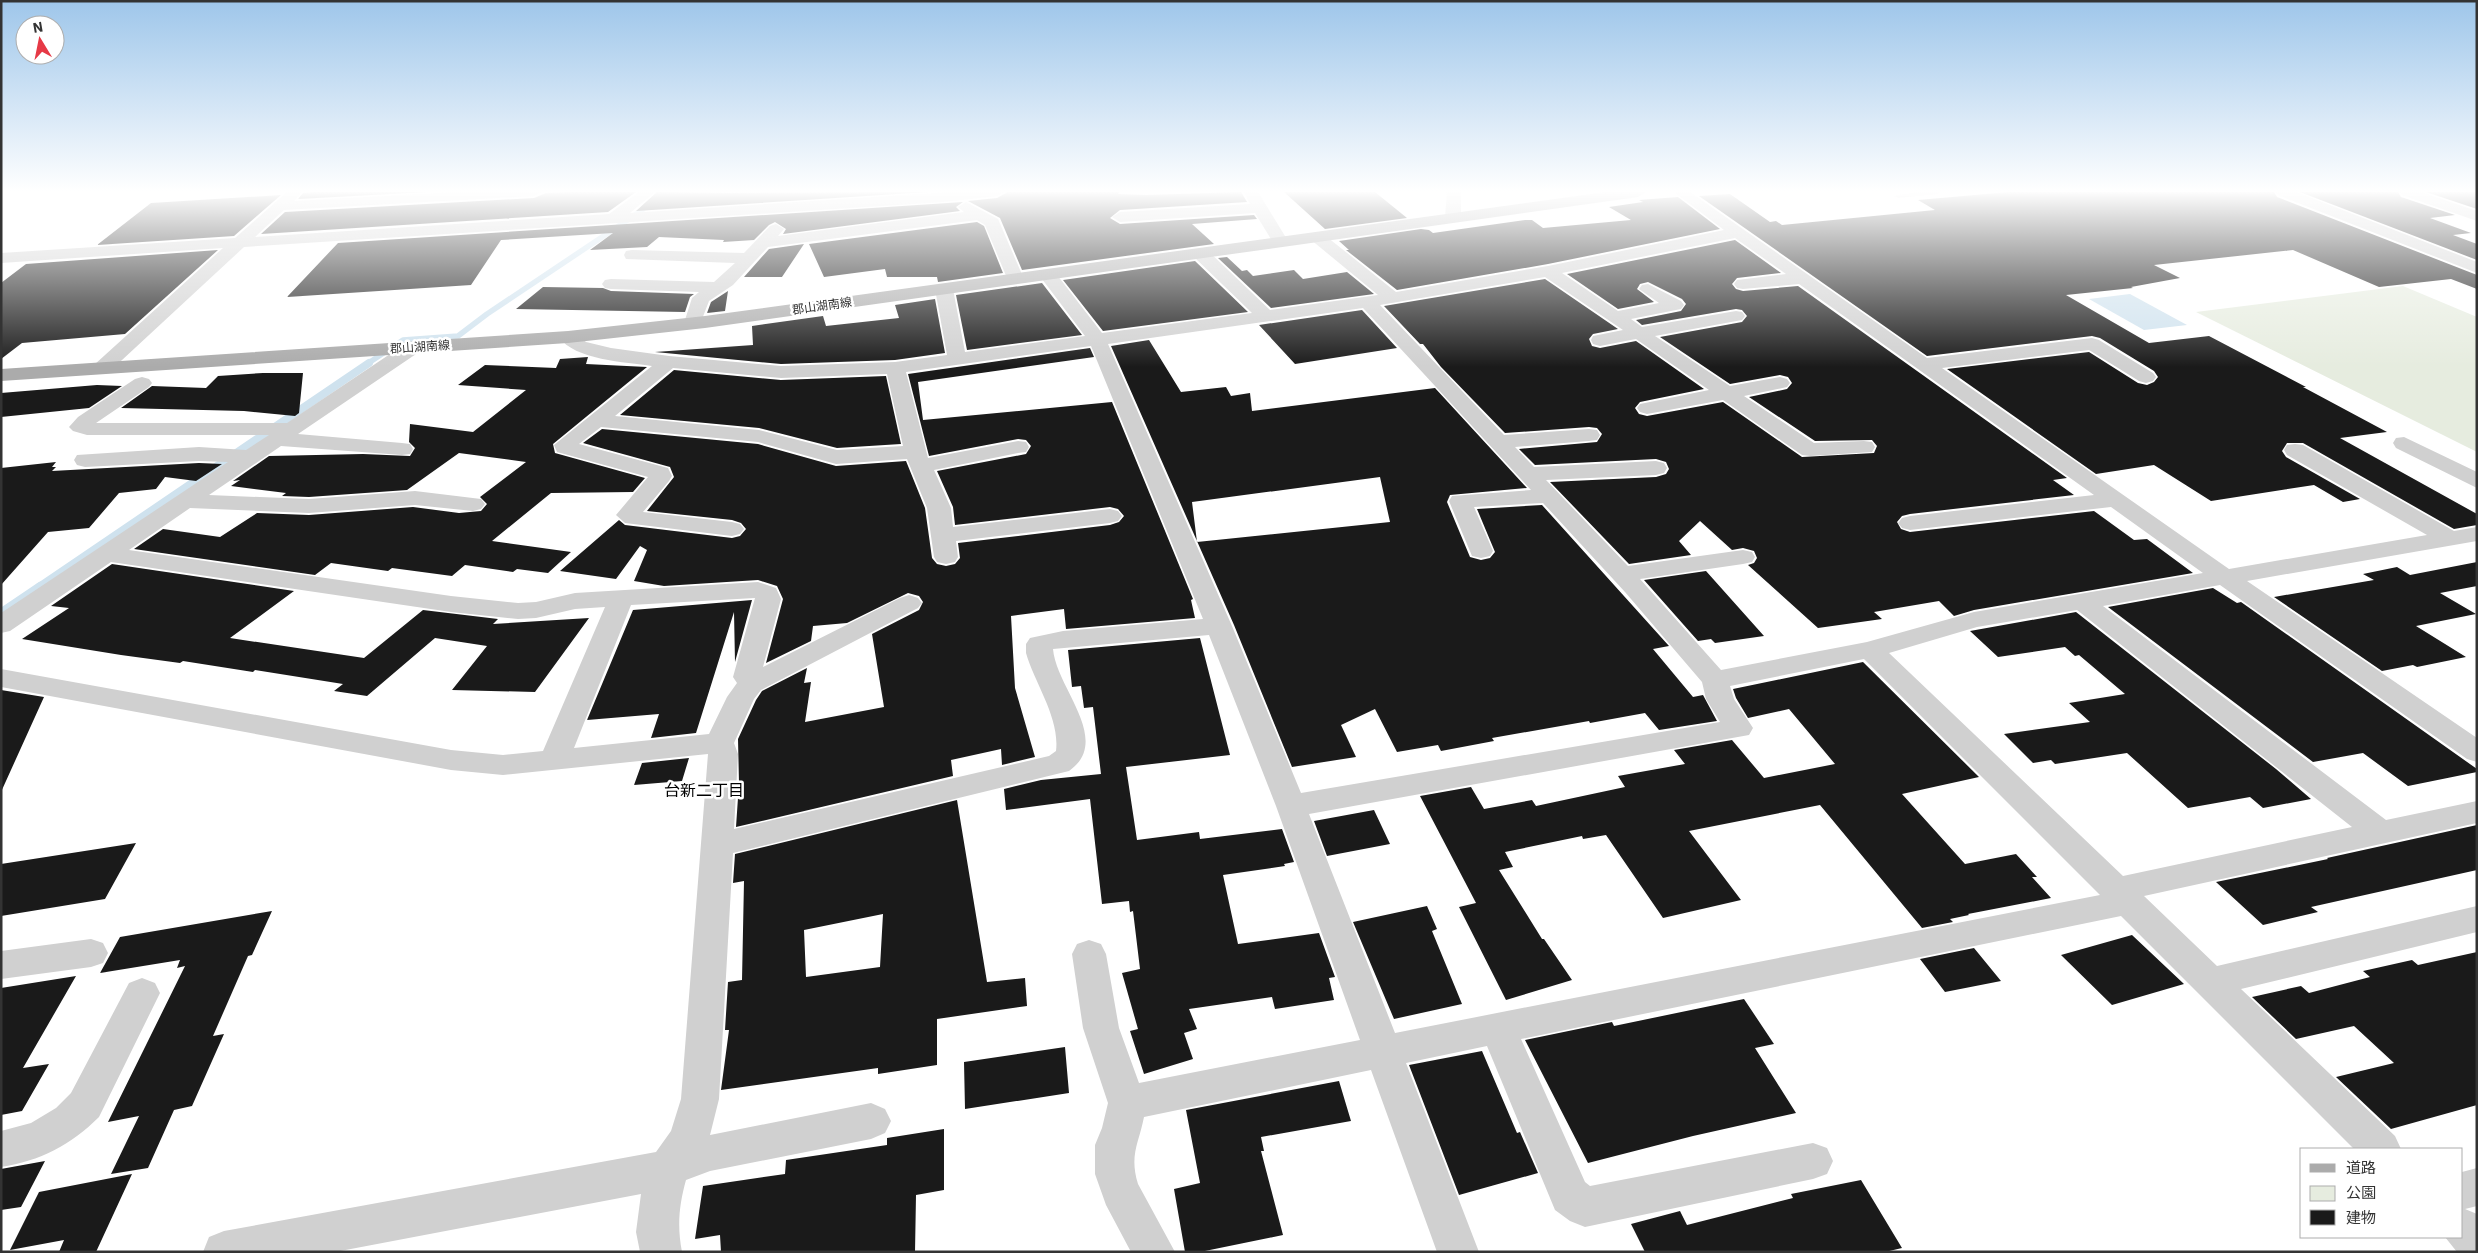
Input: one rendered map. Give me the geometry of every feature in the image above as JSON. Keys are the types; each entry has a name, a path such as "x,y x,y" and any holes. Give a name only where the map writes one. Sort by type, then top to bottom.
{"main road":[{"name":"郡山湖南線","path":"1,375 568,337 692,324 1217,250"}],"street":[{"path":"1,258 129,250"},
{"path":"101,369 233,250"},
{"path":"692,324 699,300 719,287 756,250"},
{"path":"1003,250 1014,279"},
{"path":"1334,250 1394,298"},
{"path":"568,337 579,346 611,354 670,362 781,372 895,368 1394,298 1548,271 1649,250"},
{"path":"1764,250 2223,576 2477,752"},
{"path":"2430,250 2477,268"},
{"path":"2444,256 2477,252"},
{"path":"1200,253 1266,316"},
{"path":"632,255 748,258"},
{"path":"1548,271 1726,393 1804,458 1864,447"},
{"path":"1048,274 1097,339 1219,626 1291,806 1458,1252"},
{"path":"1743,284 1802,278"},
{"path":"611,284 719,287"},
{"path":"944,289 957,359"},
{"path":"1614,317 1675,305 1648,289"},
{"path":"1291,806 1739,728 1720,700 1715,680 1623,574 1367,302"},
{"path":"1600,340 1736,316"},
{"path":"1922,364 2092,344 2146,377"},
{"path":"1,625 412,348"},
{"path":"670,362 596,420 565,448 654,470 661,476 628,515 633,518 732,529"},
{"path":"895,368 918,459 939,508 944,546 1110,516"},
{"path":"142,383 85,421 80,427 87,429 186,430 235,427 402,449"},
{"path":"1647,408 1780,383"},
{"path":"596,420 759,436 836,457 918,459 1018,447"},
{"path":"1498,442 1587,429 1616,470"},
{"path":"2404,443 2477,481"},
{"path":"2295,450 2451,538"},
{"path":"85,460 199,454 252,457"},
{"path":"1528,474 1656,468"},
{"path":"1481,551 1460,501 1550,496"},
{"path":"185,501 309,506 414,498 473,504"},
{"path":"1910,523 2115,500"},
{"path":"1715,680 1870,650 1974,620 2477,534"},
{"path":"106,554 451,604 518,611 536,610 562,603 758,590 766,593 768,599 747,677 751,684"},
{"path":"1623,574 1743,557"},
{"path":"554,760 621,598"},
{"path":"2080,601 2381,833"},
{"path":"662,1252 657,1232 659,1204 669,1168 689,1138 700,1099 723,754 719,743 741,697 751,684 909,603"},
{"path":"717,845 1058,764 1068,756 1071,744 1060,701 1039,653 1039,644 1063,639 1219,626"},
{"path":"1870,650 2381,1148"},
{"path":"1,678 451,760 503,765 719,743"},
{"path":"1127,1103 1498,1030 2122,896 2381,833 2477,812"},
{"path":"2210,982 2477,920"},
{"path":"1,966 91,953"},
{"path":"1089,954 1101,1028 1127,1103 1122,1128 1115,1145 1115,1174 1120,1192 1154,1252"},
{"path":"1,1149 25,1145 45,1136 70,1120 85,1105 142,993"},
{"path":"1498,1030 1570,1196 1585,1206 1813,1161"},
{"path":"224,1252 669,1168 710,1152 871,1121"},
{"path":"2463,1191 2477,1187"},
{"path":"2463,1229 2477,1242"}],"green space":[{"path":"2403,286 2477,317 2477,452 2196,312"}],"water":[{"path":"2130,294 2187,325 2144,330 2089,299"}],"building":[{"path":"217,250 125,334 22,343 1,359 1,283 26,264"},
{"path":"331,250 494,250 471,285 287,297"},
{"path":"768,250 800,250 782,277 744,277"},
{"path":"812,250 994,250 1003,273 938,282 937,277 887,277 885,269 824,277"},
{"path":"1014,250 1166,250 1022,270"},
{"path":"1347,250 1614,250 1548,264 1397,290"},
{"path":"1683,250 1750,250 1781,273 1737,278 1732,284 1736,289 1743,291 1798,286 2067,478 2053,480 2074,495 1910,514 1902,516 1897,522 1901,529 1910,532 2094,511 2134,540 2147,539 2193,573 1974,610 1954,616 1939,601 1874,612 1882,619 1818,628 1748,565 1754,563 1757,558 1754,551 1743,548 1732,550 1700,521 1679,541 1691,555 1629,564 1550,482 1656,477 1666,474 1669,469 1666,462 1656,459 1535,465 1519,449 1597,442 1602,434 1597,428 1589,427 1505,433 1441,367 1423,344 1420,344 1384,306 1545,279 1618,329 1593,334 1589,339 1592,346 1600,348 1636,341 1704,389 1640,402 1635,408 1639,414 1647,416 1723,402 1802,457 1874,453 1877,446 1872,440 1815,441 1749,397 1787,389 1792,383 1788,377 1780,375 1730,384 1660,337 1742,322 1747,316 1742,310 1736,309 1642,325 1636,320 1681,311 1686,304 1682,299 1648,282 1640,284 1637,289 1654,302 1618,309 1567,274"},
{"path":"1777,250 2289,250 2154,265 2180,278 2131,287 2133,288 2066,295 2149,343 2209,336 2387,432 2340,438 2477,514 2477,525 2454,529 2303,443 2287,443 2282,451 2286,457 2360,499 2343,502 2314,485 2211,501 2154,465 2096,474 1947,369 2089,352 2138,383 2147,385 2154,382 2158,377 2154,371 2100,338 2092,336 1927,356"},
{"path":"2294,250 2414,250 2477,275 2477,289 2451,279 2379,287"},
{"path":"2452,250 2477,250 2477,260"},
{"path":"1227,257 1242,271 1247,270 1253,276 1294,270 1303,279 1347,272 1374,294 1271,308 1218,258"},
{"path":"1195,261 1248,312 1103,331 1063,280"},
{"path":"1042,283 1082,335 967,350 956,295"},
{"path":"543,287 603,288 611,291 694,294 690,297 685,312 516,309"},
{"path":"728,291 725,311 707,313 711,302"},
{"path":"935,299 945,353 895,360 781,364 655,352 753,345 752,326 823,316 826,326 899,318 895,305"},
{"path":"1362,310 1397,348 1295,364 1259,325"},
{"path":"1149,340 1181,392 1226,387 1231,396 1250,393 1252,411 1435,388 1527,488 1450,495 1447,502 1470,557 1481,560 1490,558 1495,552 1477,509 1542,505 1669,646 1653,649 1693,697 1703,695 1717,721 1659,730 1645,713 1492,738 1494,741 1441,751 1438,745 1397,752 1375,709 1341,725 1356,757 1292,767 1234,625 1197,542 1390,522 1380,477 1192,502 1197,541 1111,346"},
{"path":"1090,348 1094,357 918,382 923,420 1112,402 1193,599 1191,600 1195,618 1066,629 1064,609 1011,616 1015,688 1035,757 1002,765 1001,749 951,760 953,776 736,827 739,783 738,739 762,691 807,668 804,683 811,682 805,722 884,707 872,634 919,610 923,602 919,596 908,593 847,623 813,626 811,641 766,663 783,599 777,586 758,580 664,586 634,581 647,550 640,546 616,579 560,571 619,520 625,525 732,538 740,536 746,529 741,523 732,520 647,511 674,477 670,467 583,443 602,429 758,444 836,466 906,461 925,508 932,558 937,564 946,566 955,564 960,558 958,543 1110,525 1119,522 1124,516 1118,509 1110,507 955,525 953,507 937,471 1026,454 1031,446 1026,440 1018,439 929,456 908,374"},
{"path":"588,357 586,364 647,367 553,444 555,453 645,478 633,492 551,493 492,541 571,552 548,573 517,569 513,572 465,565 452,576 392,568 388,571 331,563 315,575 134,549 163,529 220,537 257,513 309,515 413,507 459,513 481,511 487,504 480,497 526,462 459,453 407,490 309,497 282,496 286,493 231,486 240,480 233,481 269,456 363,454 410,456 415,448 409,442 410,424 473,432 526,390 458,385 485,365 556,368 560,359"},
{"path":"674,370 781,380 886,376 901,444 837,448 759,428 620,415"},
{"path":"303,373 299,413 295,416 244,411 121,408 152,386 206,388 218,376"},
{"path":"97,385 122,386 89,408 1,417 1,393"},
{"path":"56,462 52,467 56,467 52,471 199,463 222,464 196,481 165,477 156,489 119,493 89,528 48,532 1,585 1,468"},
{"path":"2477,562 2477,586 2440,593 2476,614 2416,626 2466,657 2417,667 2413,665 2382,671 2274,597 2374,580 2363,574 2397,567 2410,575"},
{"path":"112,564 294,591 230,638 364,658 423,610 498,619 493,624 589,618 535,692 452,690 487,646 435,638 367,696 334,691 343,684 255,670 253,672 183,661 180,663 121,655 22,639 69,608 51,606"},
{"path":"1706,571 1764,636 1715,643 1711,639 1698,641 1644,580"},
{"path":"2213,588 2237,603 2241,602 2477,769 2477,772 2408,786 2363,753 2313,762 2108,607"},
{"path":"752,600 735,662 734,612 696,733 651,738 659,714 587,720 633,610"},
{"path":"2076,612 2276,769 2311,799 2263,808 2250,797 2188,808 2127,753 2055,764 2051,760 2033,763 2004,734 2090,722 2069,703 2125,694 2079,655 2075,656 2065,647 1998,657 1970,631"},
{"path":"1200,638 1230,755 1126,767 1137,840 1199,832 1200,839 1282,829 1294,862 1284,864 1285,866 1223,875 1238,944 1319,933 1335,977 1329,978 1334,1000 1275,1009 1272,997 1189,1009 1197,1029 1184,1033 1193,1059 1144,1074 1130,1031 1138,1029 1122,973 1140,969 1133,911 1130,912 1129,901 1102,904 1090,799 1006,810 1004,789 1041,780 1101,774 1093,707 1084,708 1081,686 1072,687 1068,650"},
{"path":"1863,662 1979,777 1902,794 1965,864 2016,854 2037,877 2032,877 2051,898 1968,914 1950,919 1953,922 1922,928 1820,805 1689,831 1741,900 1663,918 1606,835 1583,839 1582,836 1505,852 1513,867 1499,870 1542,939 1544,939 1572,980 1506,1000 1459,907 1476,903 1420,796 1471,787 1484,809 1532,800 1536,806 1625,787 1618,776 1685,764 1674,750 1732,740 1764,778 1835,764 1789,709 1748,718 1733,689"},
{"path":"1,690 44,697 1,792"},
{"path":"689,758 682,781 634,785 642,763"},
{"path":"957,800 987,982 1025,978 1027,1006 937,1019 937,1065 878,1074 878,1068 721,1090 729,1030 725,1030 728,982 742,980 744,881 733,883 735,854","holes":["883,914 880,967 806,977 804,930"]},
{"path":"1374,810 1390,844 1327,856 1314,821"},
{"path":"2477,825 2477,870 2311,907 2318,912 2263,925 2216,882 2328,859"},
{"path":"136,843 105,899 1,916 1,864"},
{"path":"1427,906 1437,929 1432,931 1462,1004 1394,1019 1353,922"},
{"path":"272,911 252,955 248,956 213,1036 224,1034 192,1106 174,1110 148,1168 111,1174 139,1116 108,1122 185,966 177,968 180,960 100,973 120,937"},
{"path":"2132,935 2184,984 2112,1005 2061,955"},
{"path":"1974,948 2001,981 1945,992 1920,959"},
{"path":"2477,952 2477,1105 2391,1129 2336,1077 2394,1063 2354,1026 2296,1039 2252,997 2301,986 2309,993 2370,977 2363,971 2412,960 2418,965"},
{"path":"76,976 23,1068 49,1064 22,1111 1,1115 1,988"},
{"path":"1744,999 1774,1044 1755,1048 1796,1113 1693,1136 1588,1163 1525,1040 1612,1022 1614,1026"},
{"path":"1065,1047 1069,1093 965,1109 964,1062"},
{"path":"1482,1051 1517,1133 1520,1132 1538,1173 1459,1195 1409,1065"},
{"path":"1339,1081 1351,1121 1261,1137 1264,1151 1261,1151 1283,1235 1200,1252 1185,1252 1174,1189 1200,1183 1186,1110"},
{"path":"944,1129 944,1190 916,1195 915,1252 721,1252 720,1235 695,1239 703,1186 785,1174 786,1160 887,1145 887,1138"},
{"path":"45,1161 21,1207 1,1210 1,1169"},
{"path":"132,1174 96,1252 59,1252 64,1240 10,1250 39,1192"},
{"path":"1861,1180 1902,1248 1885,1252 1645,1252 1631,1224 1680,1211 1687,1225 1793,1198 1791,1194"}],"waterway":[{"path":"367,364 403,340 458,336 487,314 582,250"},
{"path":"39,587 369,363"},
{"path":"1,613 41,586"}],"district":[{"name":"台新二丁目","path":"704,790"}]}
